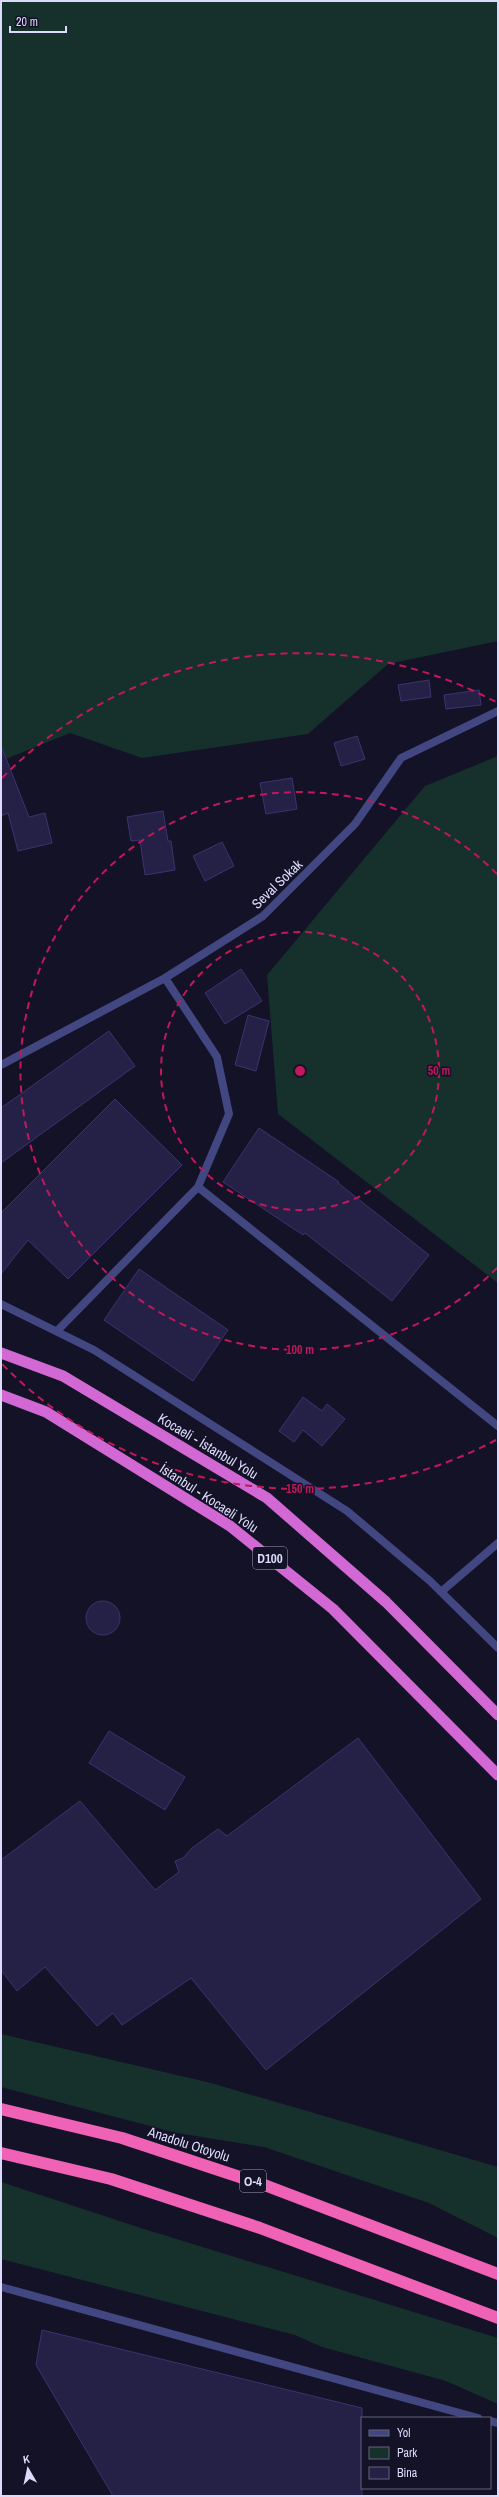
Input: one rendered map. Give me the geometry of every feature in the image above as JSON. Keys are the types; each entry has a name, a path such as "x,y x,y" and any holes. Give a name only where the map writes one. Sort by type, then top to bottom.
{"highway":[{"name":"Kocaeli - İstanbul Yolu","path":"1,1353 63,1376 267,1498 386,1602 498,1715"},
{"name":"İstanbul - Kocaeli Yolu","path":"1,1395 46,1412 230,1526 333,1609 498,1775"},
{"name":"Anadolu Otoyolu","path":"1,2109 122,2138 260,2183 498,2274"},
{"path":"1,2153 111,2180 260,2228 498,2318"}],"street":[{"name":"Seval Sokak","path":"1,1065 165,978 264,916 355,824 401,758 498,711"},
{"path":"57,1331 198,1187 229,1114 217,1057 165,978"},
{"path":"198,1187 498,1426"},
{"path":"1,1304 94,1350 347,1511 442,1592 498,1648"},
{"path":"442,1592 498,1543"},
{"path":"1,2286 474,2417"}],"green space":[{"path":"1,1 498,1 498,641 388,664 308,734 142,758 70,733 1,761"},
{"path":"498,756 498,1283 278,1114 267,975 425,786"},
{"path":"1,2034 211,2083 498,2167 498,2238 429,2203 264,2147 177,2133 1,2087"},
{"path":"1,2182 144,2229 498,2338 498,2404 446,2381 322,2347 295,2335 1,2259"}],"building":[{"path":"429,680 431,697 401,701 398,685"},
{"path":"479,690 481,705 446,709 444,695"},
{"path":"357,736 365,759 341,766 334,743"},
{"path":"2,748 29,817 45,813 52,843 18,851 8,813 1,816"},
{"path":"292,778 297,809 266,814 260,783"},
{"path":"163,811 168,841 171,841 175,870 145,875 140,840 131,841 127,817"},
{"path":"222,842 234,866 205,881 193,856"},
{"path":"241,969 262,1001 225,1024 205,993"},
{"path":"248,1015 269,1021 256,1071 235,1065"},
{"path":"109,1031 135,1066 1,1163 1,1108"},
{"path":"115,1099 182,1165 68,1279 28,1240 1,1274 1,1213"},
{"path":"259,1128 339,1182 338,1183 429,1255 392,1301 305,1233 303,1235 223,1182"},
{"path":"139,1269 228,1330 193,1381 104,1320"},
{"path":"303,1397 322,1411 327,1404 345,1419 322,1446 303,1430 294,1442 279,1431"},
{"path":"100,1601 106,1601 115,1606 119,1612 119,1624 115,1630 106,1635 100,1635 91,1630 86,1621 86,1615 91,1606"},
{"path":"109,1731 185,1777 165,1810 89,1763"},
{"path":"358,1738 481,1899 266,2070 191,1978 122,2025 113,2013 97,2026 45,1967 17,1991 1,1970 1,1860 80,1801 155,1890 179,1872 175,1861 183,1858 192,1848 218,1829 227,1836"},
{"path":"42,2330 362,2408 362,2496 113,2496 36,2365"}]}
